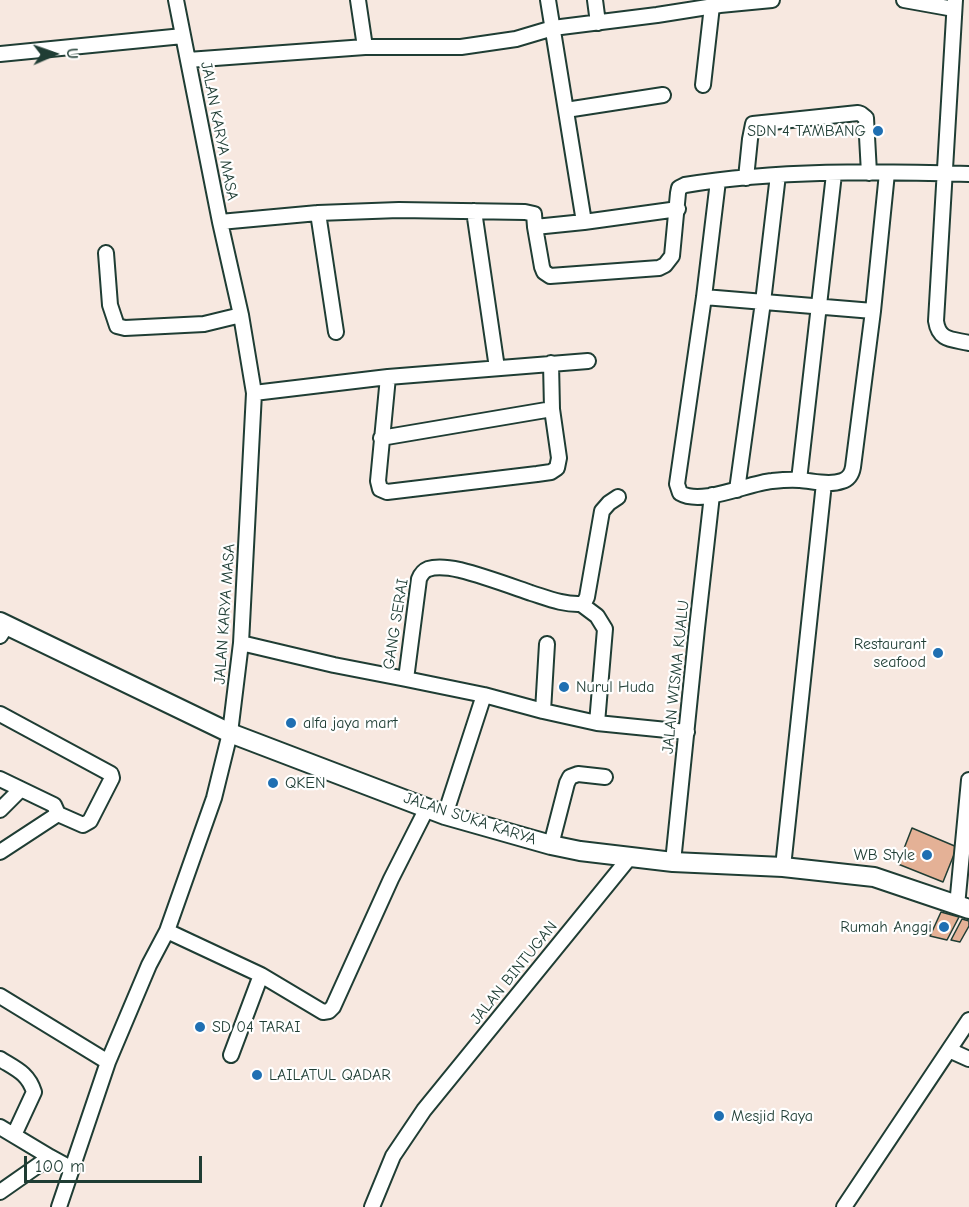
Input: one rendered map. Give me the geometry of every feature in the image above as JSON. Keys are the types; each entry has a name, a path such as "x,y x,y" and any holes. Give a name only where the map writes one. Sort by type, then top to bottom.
{"main road":[{"name":"JALAN SUKA KARYA","path":"2,628 230,733 445,815 551,845 580,850 673,862 783,867 874,877 963,908"}],"street":[{"name":"JALAN KARYA MASA","path":"59,1207 108,1062 149,965 167,931 214,798 230,733 241,643 254,393 241,315 176,0"},
{"path":"362,0 365,47"},
{"path":"548,0 584,222"},
{"path":"595,0 598,22"},
{"path":"188,60 365,47 461,47 516,39 553,28 772,0"},
{"path":"904,0 955,4 936,321 938,331 945,338 969,343"},
{"path":"703,85 712,6"},
{"path":"0,54 183,36"},
{"path":"566,110 663,95"},
{"path":"746,178 753,123 858,113 866,118 869,173"},
{"path":"718,181 677,484 680,493 688,497 712,495 769,481 799,480 824,483 843,481 852,472 873,311 887,173"},
{"path":"799,480 834,174"},
{"path":"220,222 318,213 399,210 528,212 535,217 542,267 544,272 550,276 659,268 666,265 672,256 678,193 681,186 778,175 969,174"},
{"path":"737,490 778,175"},
{"path":"535,227 678,209"},
{"path":"474,211 497,369"},
{"path":"318,213 336,332"},
{"path":"106,253 111,305 117,326 125,328 204,324 241,315"},
{"path":"704,297 873,311"},
{"path":"254,393 388,377 588,361"},
{"path":"388,377 378,481 380,489 387,492 555,470 559,462 552,409 551,363"},
{"path":"381,438 552,409"},
{"path":"783,867 824,483"},
{"name":"JALAN WISMA KUALU","path":"673,862 712,495"},
{"path":"597,723 605,629 597,616 581,604 587,597 602,511 618,498"},
{"name":"GANG SERAI","path":"241,643 334,666 406,679 418,579 420,574 429,569 452,568 553,600 568,604 581,604"},
{"path":"543,711 547,644"},
{"path":"406,679 484,695 597,723 687,732"},
{"path":"445,815 484,695"},
{"path":"0,714 111,774 112,778 90,821 83,825 58,814 54,805 0,779"},
{"path":"551,845 570,777 578,774 605,777"},
{"path":"963,908 969,780"},
{"path":"0,810 20,790"},
{"path":"167,931 261,975 323,1012 330,1010 426,808"},
{"path":"0,852 58,814"},
{"name":"JALAN BINTUGAN","path":"372,1207 393,1156 424,1110 630,857"},
{"path":"231,1055 261,975"},
{"path":"0,996 108,1062"},
{"path":"844,1207 969,1020"},
{"path":"949,1050 969,1059"},
{"path":"0,1059 25,1075 31,1082 34,1092 14,1135"},
{"path":"0,1128 72,1168"},
{"path":"0,1192 50,1157"}],"building":[{"name":"WB Style","path":"912,828 957,847 943,882 898,864"},
{"name":"Rumah Anggi","path":"941,912 959,917 947,940 930,936"},
{"path":"962,919 969,921 969,926 960,942 951,940"}],"place":[{"name":"SDN 4 TAMBANG","path":"878,131"},
{"name":"Restaurant seafood","path":"938,653"},
{"name":"Nurul Huda","path":"564,687"},
{"name":"alfa jaya mart","path":"291,723"},
{"name":"QKEN","path":"273,783"},
{"name":"WB Style","path":"927,855"},
{"name":"Rumah Anggi","path":"944,927"},
{"name":"SD 04 TARAI","path":"200,1027"},
{"name":"LAILATUL QADAR","path":"257,1075"},
{"name":"Mesjid Raya","path":"719,1116"}]}
